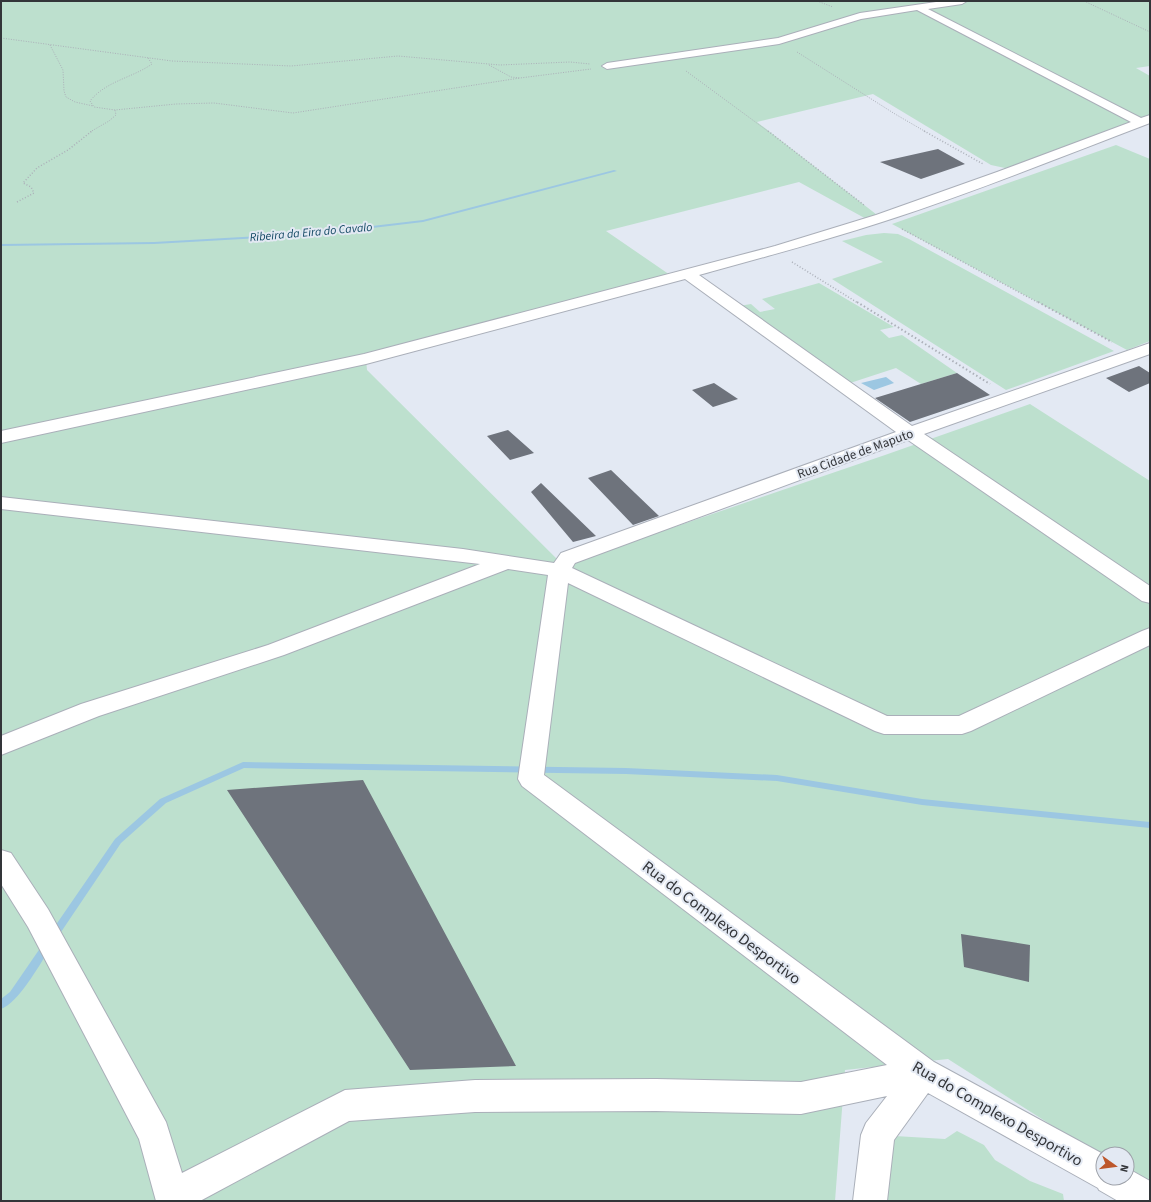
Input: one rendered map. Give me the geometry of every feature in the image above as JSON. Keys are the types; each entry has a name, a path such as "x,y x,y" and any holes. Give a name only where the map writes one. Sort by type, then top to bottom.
{"street":[{"path":"607,66 778,41 860,16 962,1"},
{"path":"917,7 1146,121"},
{"path":"1,437 366,359 773,250 882,218 1146,121"},
{"path":"686,273 910,433 1150,596"},
{"name":"Rua Cidade de Maputo","path":"561,567 568,558 910,433 1011,397 1145,354"},
{"path":"1,503 463,555 506,562 561,567 884,725 962,725 1150,636"},
{"path":"1,746 90,710 276,650 506,562"},
{"name":"Rua do Complexo Desportivo","path":"561,567 532,767 923,1073 1095,1169"},
{"path":"1,861 38,918 154,1134 172,1199 345,1106 475,1096 656,1095 801,1098 923,1073"},
{"path":"870,1201 878,1135 923,1073"},
{"path":"1125,1186 1150,1200"}],"path":[{"path":"1084,1 1150,32"},
{"path":"1,38 172,61 291,66 398,56 500,65 570,62 607,66"},
{"path":"778,41 895,114 1002,175"},
{"path":"50,44 60,59 64,76 63,90 66,97 75,102 115,110 176,104 214,103 293,113 520,78 582,71 607,66"},
{"path":"94,107 90,102 102,88 146,69 152,64 148,58"},
{"path":"668,58 790,147 882,218 1013,290 1145,354"},
{"path":"488,64 511,77 520,78"},
{"path":"17,202 34,193 31,187 23,183 27,176 52,158 77,144 86,134 111,120 116,115 115,110"},
{"path":"773,250 1011,397"}],"green space":[{"path":"1,1 1150,1 1150,66 1136,68 1150,76 1150,115 1123,127 1019,166 1005,168 991,165 873,94 757,122 881,218 870,221 799,182 606,231 673,277 366,359 367,370 563,565 1030,404 1150,481 1150,1191 1135,1180 1135,1146 1095,1146 1095,1153 948,1059 845,1070 835,1201 1,1201"},
{"path":"1116,145 1150,159 1150,341 1127,350 892,224"},
{"path":"884,233 898,234 909,239 1114,351 1006,390 832,279 883,262 842,241 866,235"},
{"path":"819,283 894,327 880,330 889,338 902,335 957,373 921,384 896,368 844,385 733,307 751,304 760,312 775,309 762,299"},
{"path":"957,1131 984,1145 995,1160 1030,1181 1063,1194 1064,1201 870,1201 878,1135 945,1139"}],"water":[{"path":"886,377 894,383 874,390 861,383"}],"building":[{"path":"938,149 965,164 921,179 880,162"},
{"path":"1139,366 1150,373 1150,383 1129,392 1106,378"},
{"path":"957,373 990,395 910,422 875,398"},
{"path":"714,383 738,399 713,407 692,390"},
{"path":"508,430 534,453 510,460 487,436"},
{"path":"611,470 659,516 633,525 588,478"},
{"path":"541,483 596,536 573,542 531,492"},
{"path":"363,780 516,1066 410,1070 227,790"},
{"path":"961,934 1030,945 1029,982 964,967"}],"waterway":[{"name":"Ribeira da Eira do Cavalo","path":"1,245 154,243 313,234 423,221 615,171"},
{"path":"54,935 118,841 163,801 243,765 626,771 777,778 922,802 1150,825"},
{"path":"1,1005 13,995 46,947"}]}
